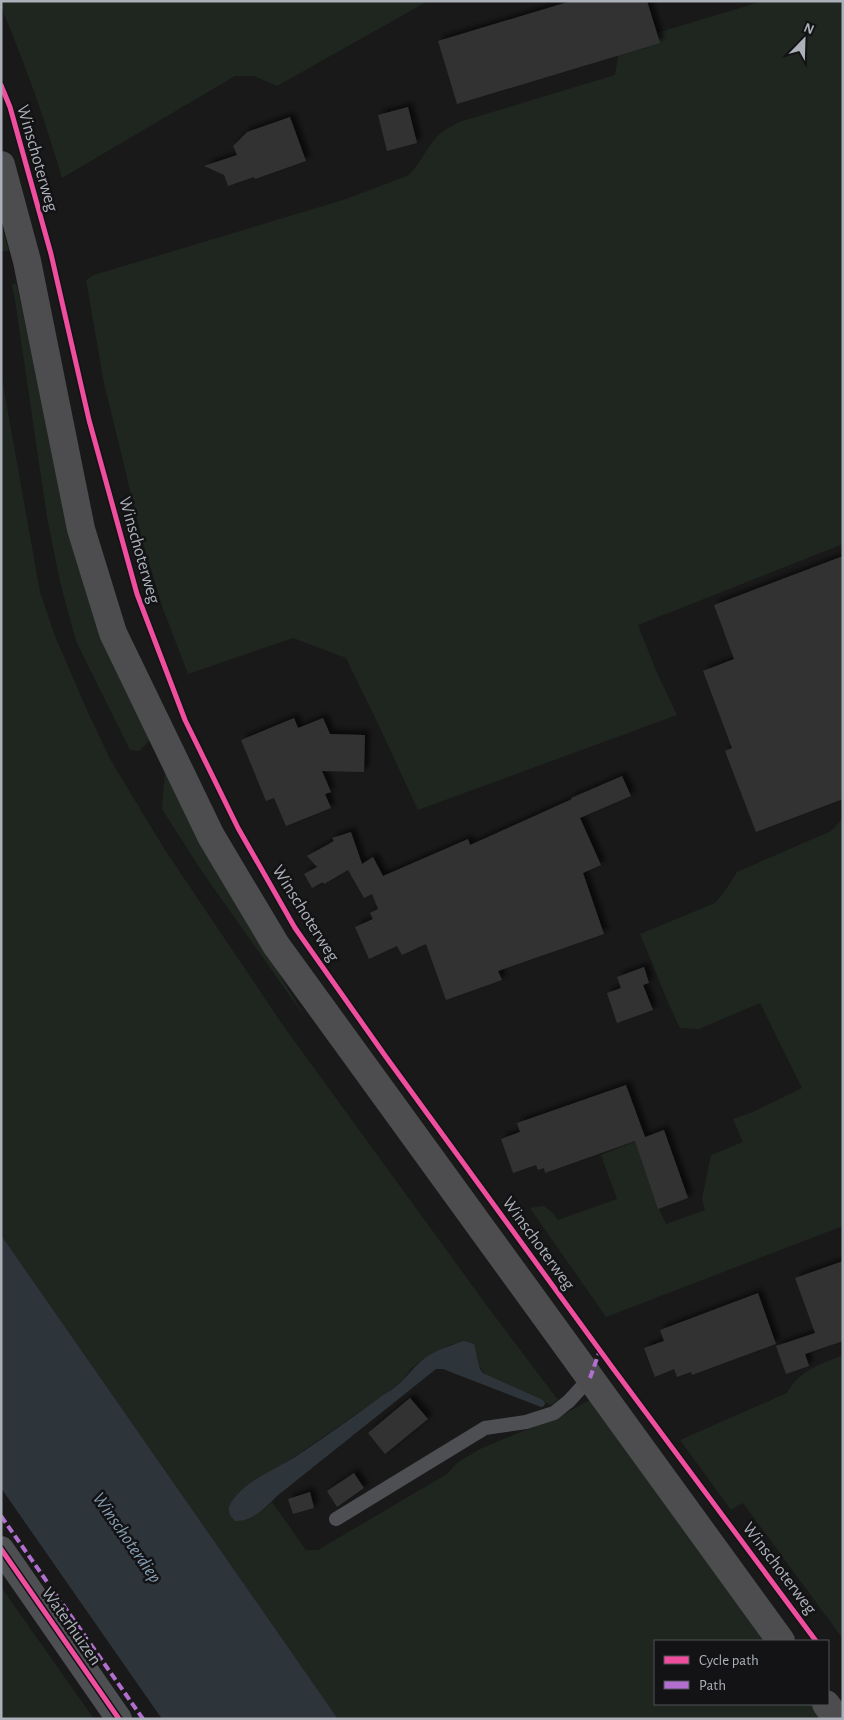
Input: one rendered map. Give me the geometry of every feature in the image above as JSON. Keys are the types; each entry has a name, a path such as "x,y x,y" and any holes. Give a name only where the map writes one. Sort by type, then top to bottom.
{"main road":[{"path":"1,165 28,261 81,529 112,633 211,836 276,945 780,1640"},
{"path":"827,1705 837,1719"}],"street":[{"name":"Waterhuizen","path":"1,1549 119,1719"}],"lane":[{"path":"336,1520 485,1428 526,1422 554,1413 569,1401 590,1378"}],"shaded area":[{"path":"1,1 428,1 277,86 254,76 235,76 62,178 34,92 1,7"},
{"path":"763,1 843,1 843,544 638,625 657,673 677,715 418,810 346,658 293,638 188,674 162,606 143,543 104,383 86,280 94,275 346,199 407,176 437,137 459,122 615,75 620,44"},
{"path":"1,223 9,251 1,251"},
{"path":"16,283 64,495 150,740 139,751 130,750 76,641 60,582 47,517 12,285"},
{"path":"1,373 40,592 55,636 110,759 165,850 282,1024 493,1314 558,1400 551,1405 545,1403 543,1400 490,1377 480,1368 477,1355 452,1344 422,1360 412,1368 400,1383 381,1397 238,1494 263,1510 272,1502 306,1550 318,1550 447,1474 458,1462 482,1448 560,1416 592,1399 769,1640 654,1640 654,1705 816,1705 826,1719 338,1719 1,1235"},
{"path":"165,772 215,867 307,1020 203,873 162,809"},
{"path":"843,818 843,1226 606,1317 530,1208 544,1206 558,1220 617,1199 601,1155 636,1141 666,1224 705,1210 702,1199 711,1155 743,1142 733,1119 753,1112 802,1088 760,1003 699,1029 680,1028 640,934 715,903 737,872 831,831"},
{"path":"843,1355 843,1639 743,1503 731,1510 680,1440 787,1393 798,1379 811,1369"},
{"path":"1,1587 94,1719 1,1719"}],"water":[{"name":"Winschoterdiep","path":"1,1235 338,1719 162,1719 1,1488"},
{"path":"464,1341 474,1344 480,1369 483,1373 543,1400 544,1406 541,1407 443,1369 436,1369 258,1513 247,1519 235,1521 229,1511 231,1502 250,1483 298,1455 379,1398 401,1382 428,1356"}],"building":[{"path":"571,1 647,1 660,43 457,104 438,41"},
{"path":"408,107 417,143 387,151 378,115"},
{"path":"290,117 306,161 255,179 254,177 228,186 224,175 204,166 237,155 233,146 247,132"},
{"path":"843,556 843,799 756,832 725,751 732,748 703,671 734,659 714,605"},
{"path":"294,718 298,728 323,718 330,734 365,735 364,772 322,771 331,792 325,794 331,808 286,826 274,798 266,801 241,740"},
{"path":"622,776 631,796 580,818 601,865 583,873 604,934 498,971 502,980 446,1000 426,944 402,955 397,946 369,959 355,927 373,919 370,913 378,909 372,894 364,898 348,870 324,884 323,882 312,888 304,874 317,867 307,856 334,841 332,838 351,832 362,864 373,857 383,876 468,839 470,845"},
{"path":"644,967 649,983 643,985 653,1010 617,1023 607,993 621,988 617,977"},
{"path":"626,1085 645,1137 664,1130 688,1198 658,1209 635,1141 545,1173 544,1168 538,1170 536,1165 513,1173 501,1139 520,1132 517,1123"},
{"path":"843,1261 843,1341 805,1354 809,1366 786,1374 776,1346 815,1333 795,1278"},
{"path":"758,1293 776,1344 692,1375 691,1372 677,1377 674,1369 655,1377 644,1348 664,1341 660,1330"},
{"path":"410,1398 428,1419 385,1454 368,1433"},
{"path":"354,1473 364,1488 337,1507 327,1491"},
{"path":"310,1492 314,1508 293,1514 288,1499"}],"marked path":[{"path":"590,1378 600,1350"},
{"path":"1,1516 143,1719"}],"cycle path":[{"name":"Winschoterweg","path":"1,85 10,107 51,254 89,420 137,594 185,720 238,828 295,928 386,1057 612,1367 815,1640"},
{"path":"1,1549 119,1719"}]}
